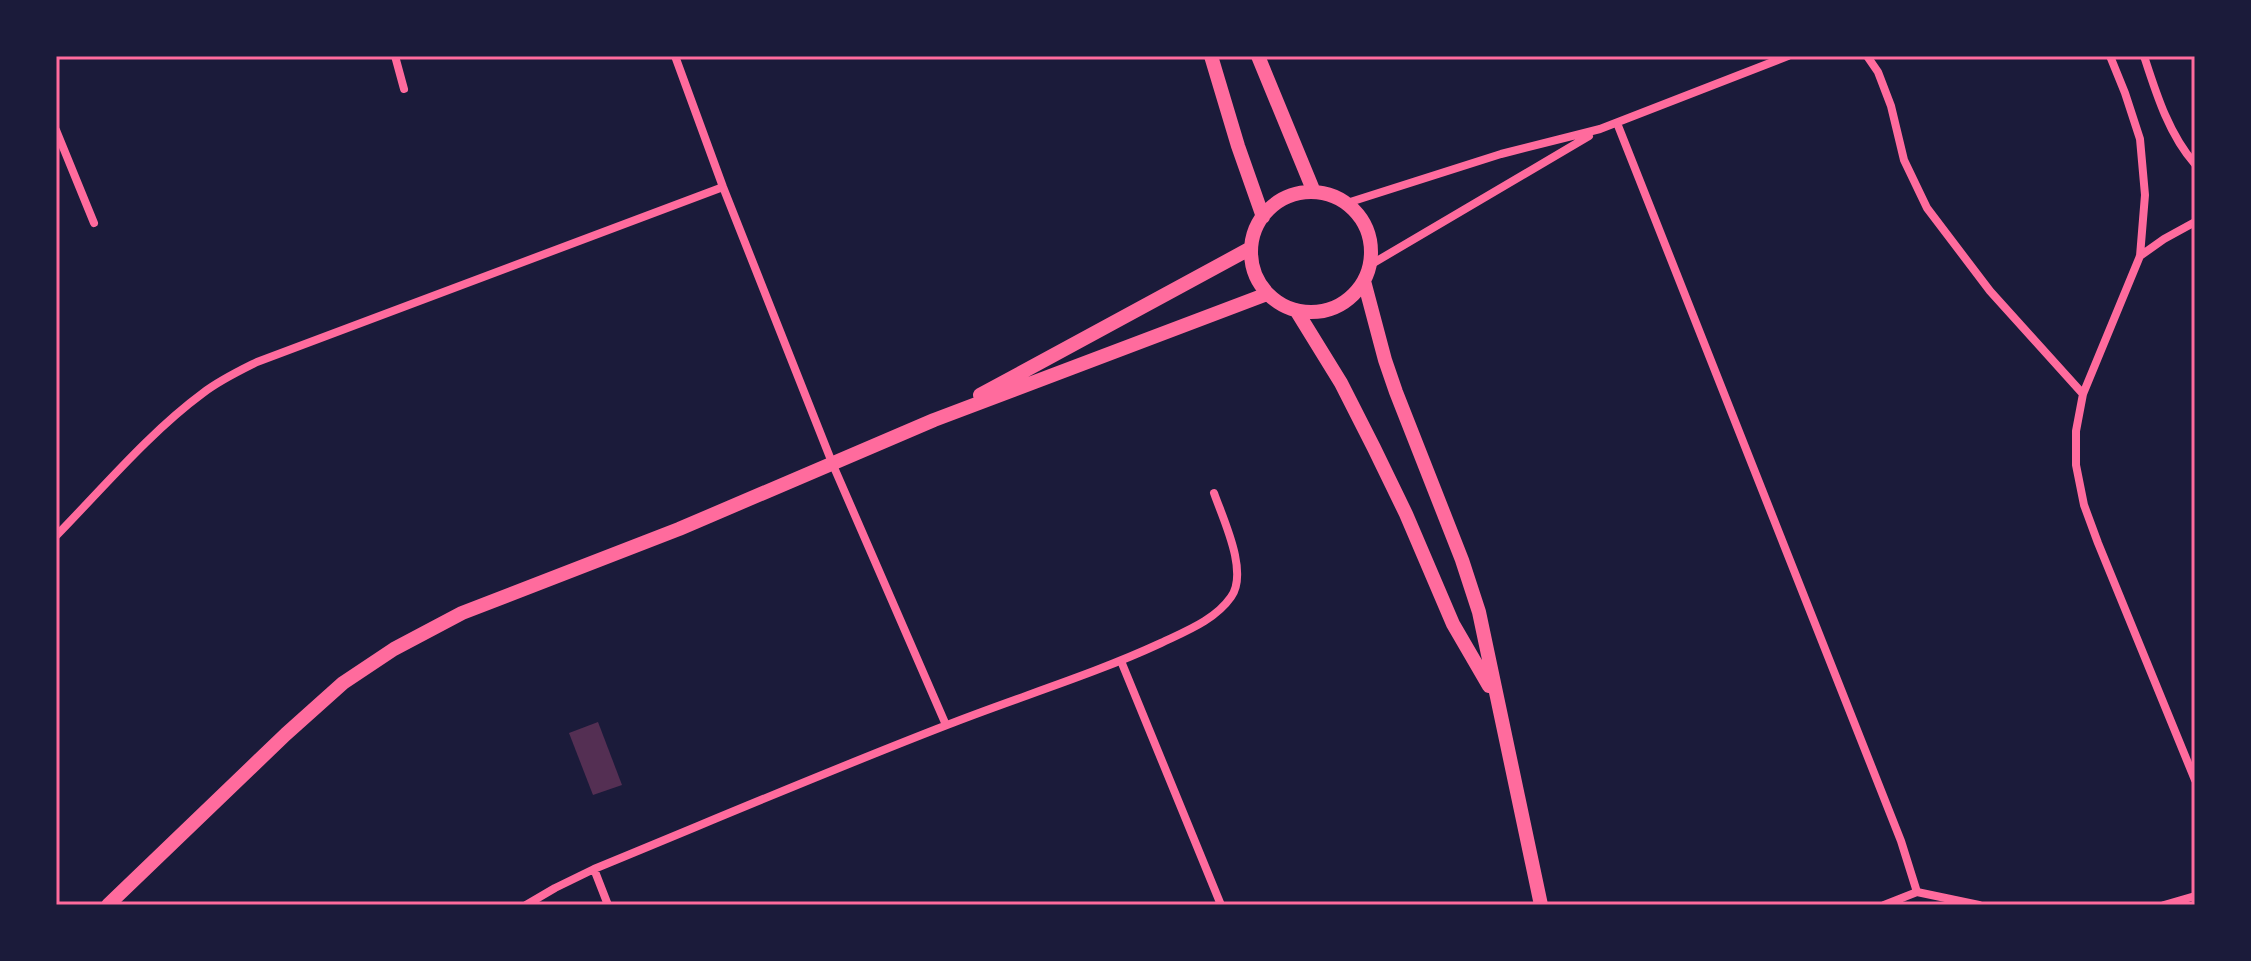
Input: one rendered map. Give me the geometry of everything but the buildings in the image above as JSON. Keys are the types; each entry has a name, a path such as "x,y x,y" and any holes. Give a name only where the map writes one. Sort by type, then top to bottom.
{"street":[{"path":"395,56 404,89"},
{"path":"675,56 723,187 833,465 946,725"},
{"path":"1211,56 1263,217"},
{"path":"1258,56 1314,192"},
{"path":"1347,203 1501,154 1600,129 1788,56"},
{"path":"1867,56 1878,72 1891,106 1904,160 1927,208 1990,291 2083,394"},
{"path":"2110,56 2140,139 2145,195 2140,256 2083,394 2076,431 2076,465 2084,505 2195,780"},
{"path":"2144,56 2169,122 2195,164"},
{"path":"1617,123 1901,841 1917,892"},
{"path":"1370,265 1600,129"},
{"path":"56,130 94,223"},
{"path":"56,536 161,429 204,392 236,373 723,187"},
{"path":"1314,192 1331,195 1347,203 1368,231 1371,248 1370,265 1364,281 1352,297 1335,308 1316,312 1296,310 1280,304 1267,294 1257,281 1251,248 1254,231 1263,217 1277,203 1294,194 1314,192"},
{"path":"2140,256 2195,222"},
{"path":"934,420 1251,248"},
{"path":"1364,281 1389,371 1479,612 1541,905"},
{"path":"108,905 343,683 394,649 462,613 679,529 934,420 1267,294"},
{"path":"1296,310 1347,396 1406,514 1453,624 1496,697"},
{"path":"526,905 594,869 946,725 1121,661 1190,629 1219,611 1234,594 1237,570 1233,546 1214,493"},
{"path":"1121,661 1221,905"},
{"path":"594,869 608,905"},
{"path":"1884,905 1917,892 1979,905"},
{"path":"2164,905 2195,896"}]}
